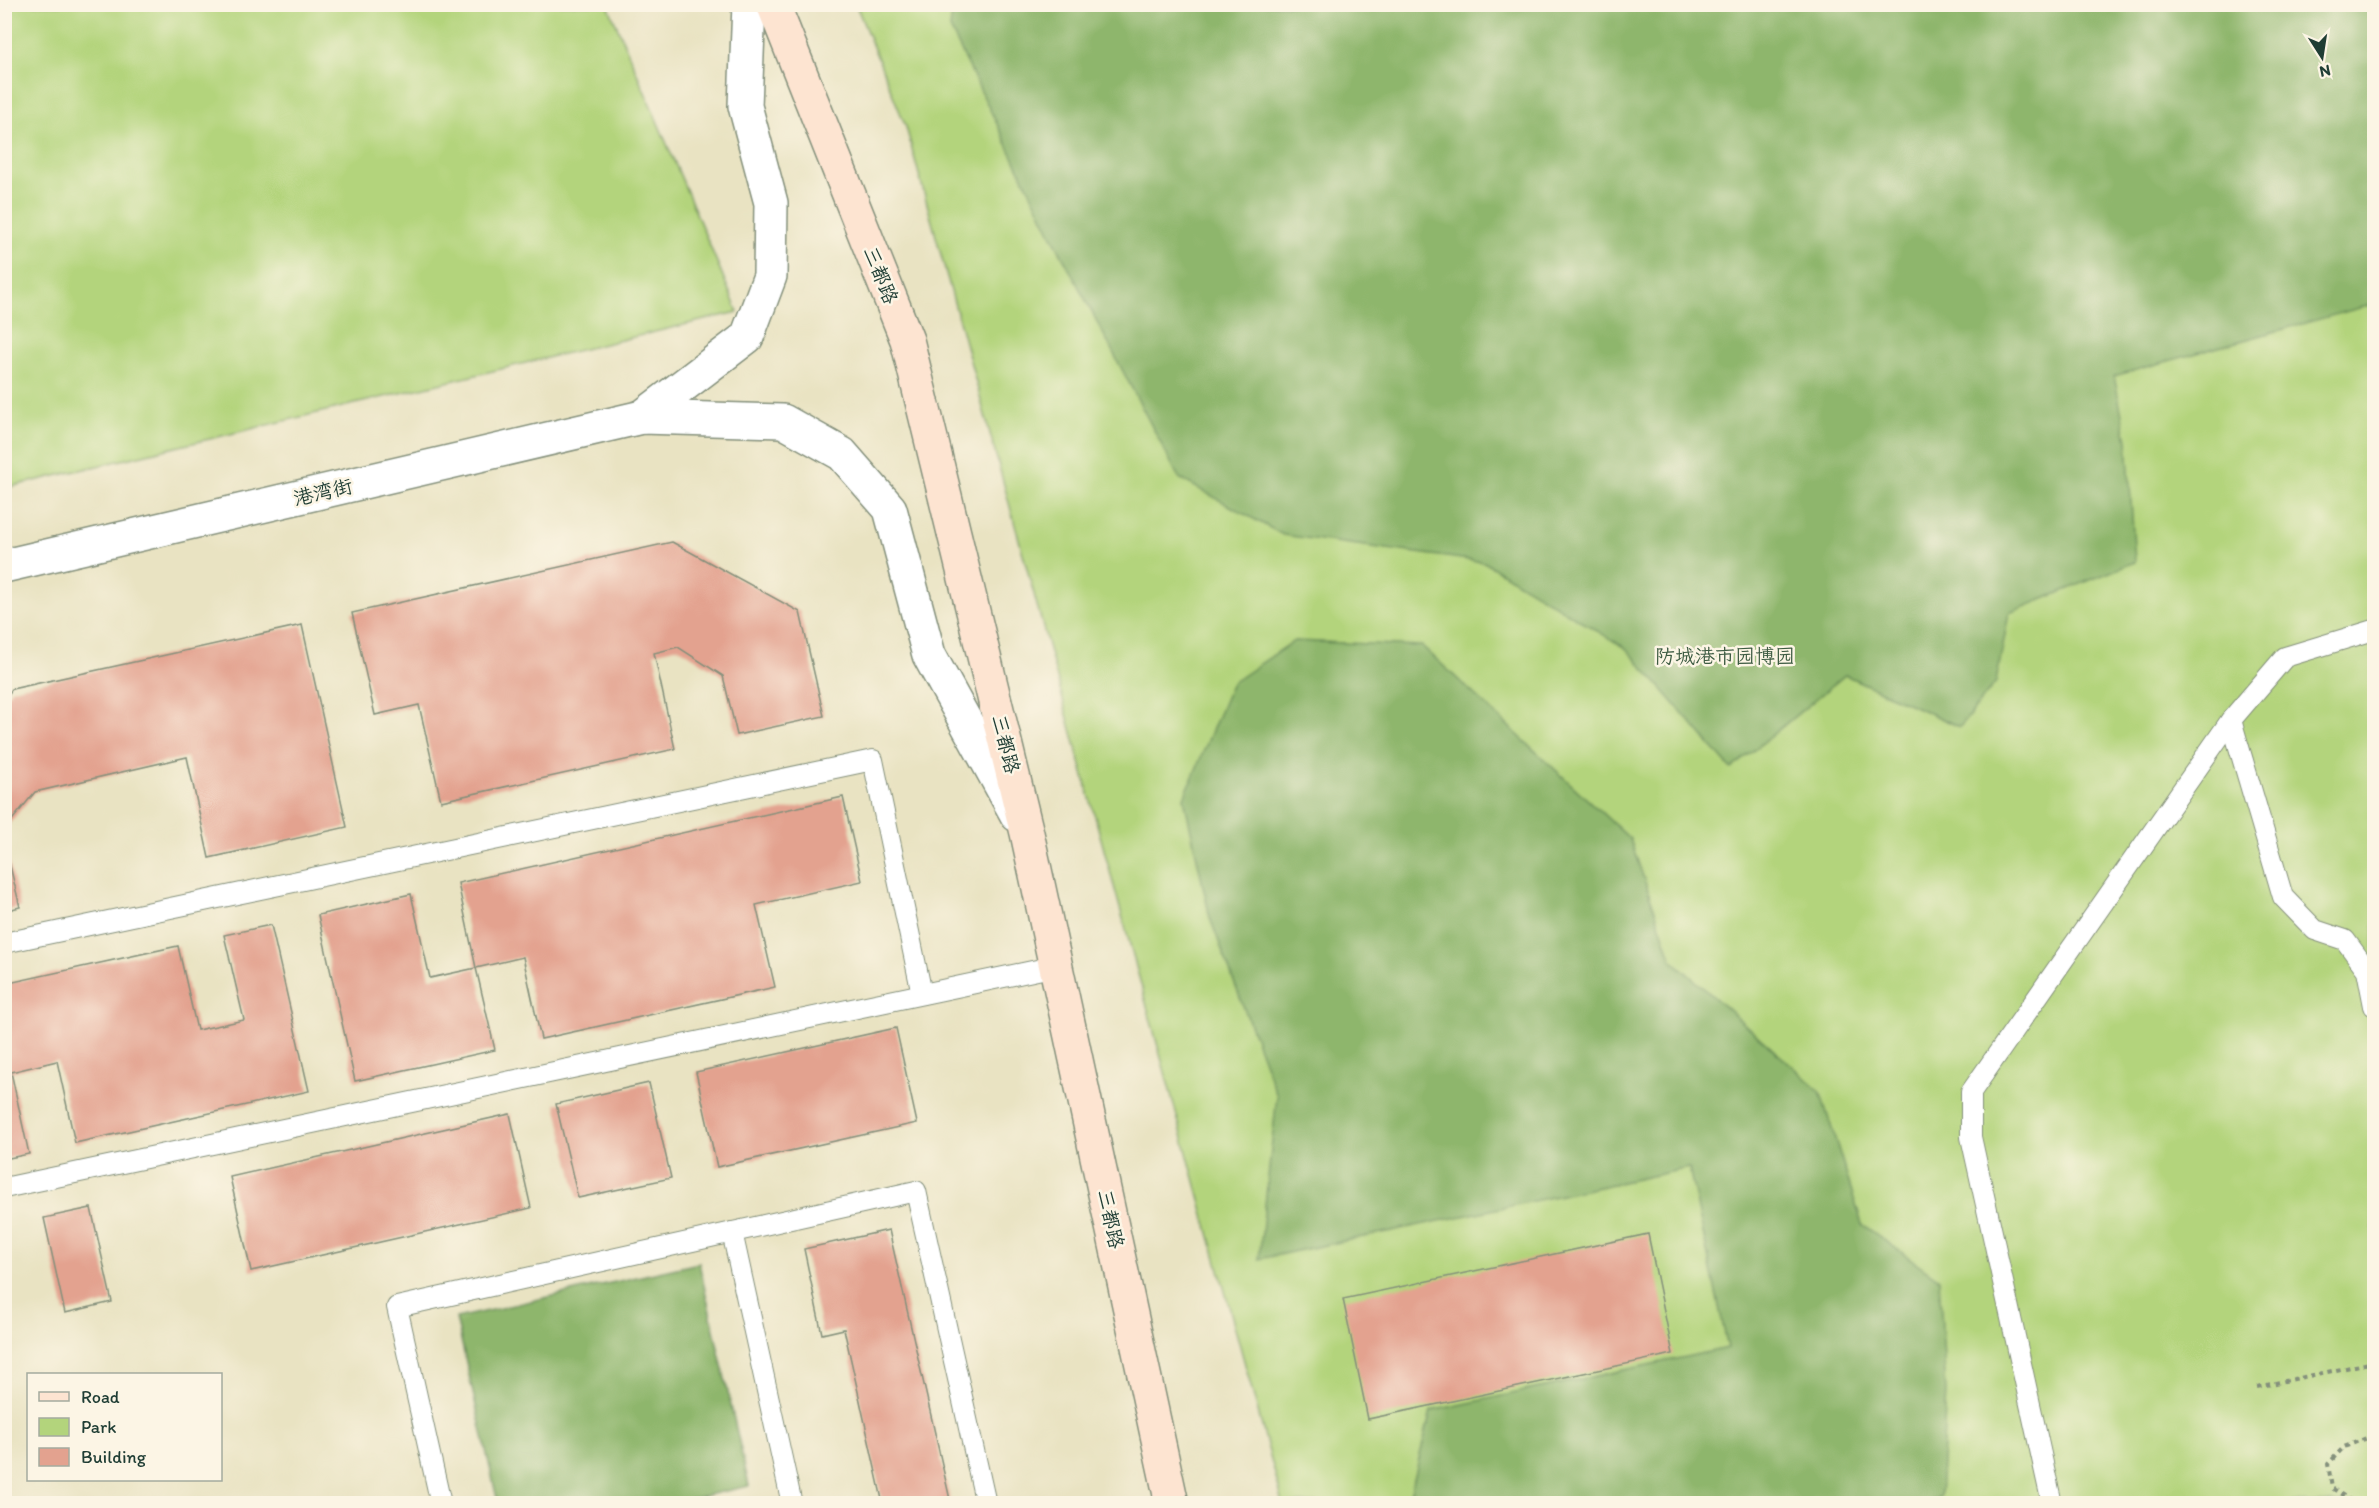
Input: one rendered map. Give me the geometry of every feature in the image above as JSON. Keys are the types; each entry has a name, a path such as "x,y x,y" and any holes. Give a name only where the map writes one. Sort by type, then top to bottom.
{"main road":[{"name":"三都路","path":"773,4 908,340 1027,833 1172,1503"}],"street":[{"path":"642,417 747,337 770,276 771,203 745,106 749,4"},
{"path":"642,417 783,421 842,454 890,509 929,655 1027,833"},
{"name":"港湾街","path":"4,566 642,417"}],"lane":[{"path":"2052,1503 1971,1137 1971,1092 2231,720 2285,657 2374,630"},
{"path":"2231,720 2283,897 2315,930 2345,940 2367,970 2374,1006"},
{"path":"4,943 873,760 922,994"},
{"path":"4,1188 1056,966"},
{"path":"441,1503 397,1307 916,1191 986,1503"},
{"path":"732,1232 792,1503"}],"path":[{"path":"2257,1387 2374,1362"},
{"path":"2374,1435 2344,1447 2328,1464 2332,1488 2353,1502 2374,1502"}],"green space":[{"path":"4,5 608,5 738,312 5,488"},
{"name":"防城港市园博园","path":"856,5 2374,5 2374,1503 1283,1503 906,127"},
{"path":"953,5 2374,5 2374,304 2114,376 2127,440 2135,562 2009,613 1996,682 1960,727 1845,675 1731,769 1627,649 1484,562 1283,535 1179,478 1052,236 950,28"},
{"path":"1294,641 1422,646 1630,839 1672,960 1820,1091 1862,1224 1939,1279 1946,1391 1940,1497 1921,1504 1408,1503 1431,1411 1728,1348 1689,1168 1259,1259 1277,1096 1210,918 1184,798 1232,683"},
{"path":"699,1263 749,1486 672,1503 498,1503 456,1318"}],"building":[{"path":"672,542 800,612 824,716 737,735 723,676 678,647 654,653 675,749 441,801 419,705 375,715 352,613"},
{"path":"302,625 347,827 209,858 187,757 35,792 4,830 4,700 12,689"},
{"path":"843,797 862,881 756,905 775,987 541,1039 523,957 476,968 458,883"},
{"path":"4,841 20,907 4,911"},
{"path":"411,894 430,978 476,968 495,1050 355,1081 318,915"},
{"path":"271,925 309,1091 75,1143 57,1061 11,1072 29,1154 4,1159 4,984 178,946 197,1030 244,1020 224,935"},
{"path":"896,1028 917,1123 717,1167 696,1072"},
{"path":"649,1083 671,1178 578,1198 556,1104"},
{"path":"510,1114 531,1208 251,1271 230,1177"},
{"path":"91,1208 112,1302 65,1313 44,1218"},
{"path":"889,1230 951,1504 883,1504 844,1329 822,1334 804,1249"},
{"path":"1648,1234 1673,1354 1368,1419 1343,1299"}]}
